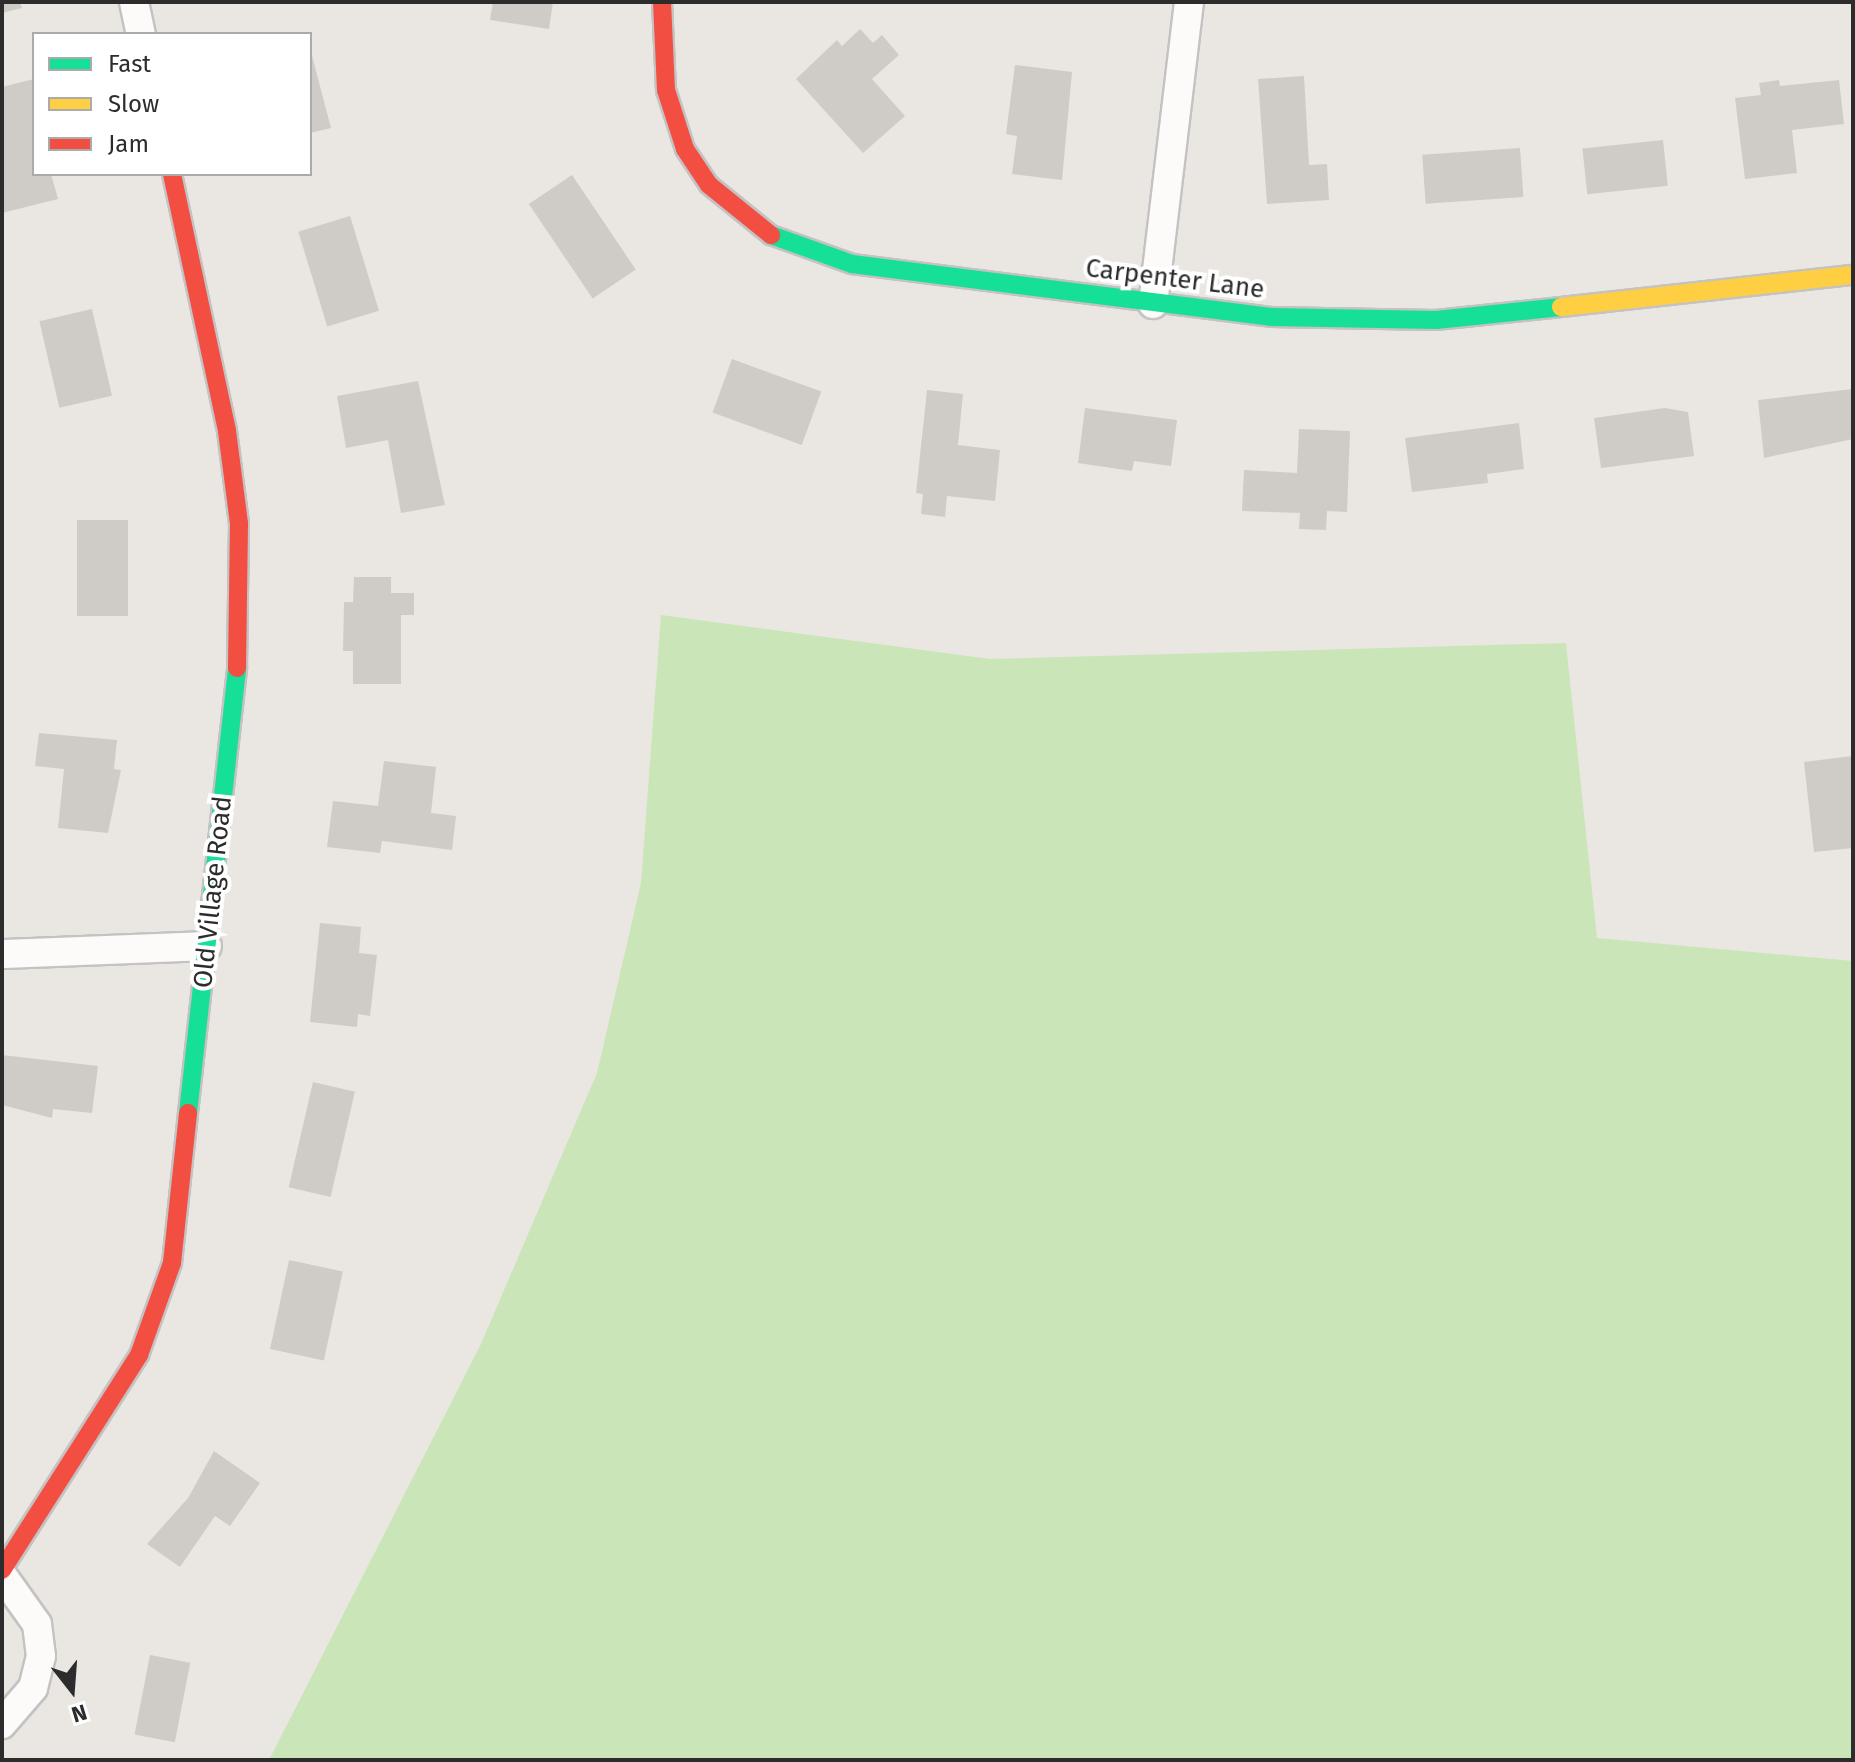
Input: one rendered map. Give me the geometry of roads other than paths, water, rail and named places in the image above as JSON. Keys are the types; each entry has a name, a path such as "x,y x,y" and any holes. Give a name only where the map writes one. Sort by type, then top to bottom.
{"street":[{"path":"134,2 141,32"},
{"name":"Carpenter Lane","path":"662,2 666,90 685,149 736,214 781,243 852,264 1271,317 1436,320 1853,275"},
{"path":"1153,304 1189,2"},
{"name":"Old Village Road","path":"2,1724 33,1688 41,1656 37,1624 2,1573 139,1355 172,1263 207,946 239,652 239,524 227,431 172,176"},
{"path":"2,954 207,946"}]}
